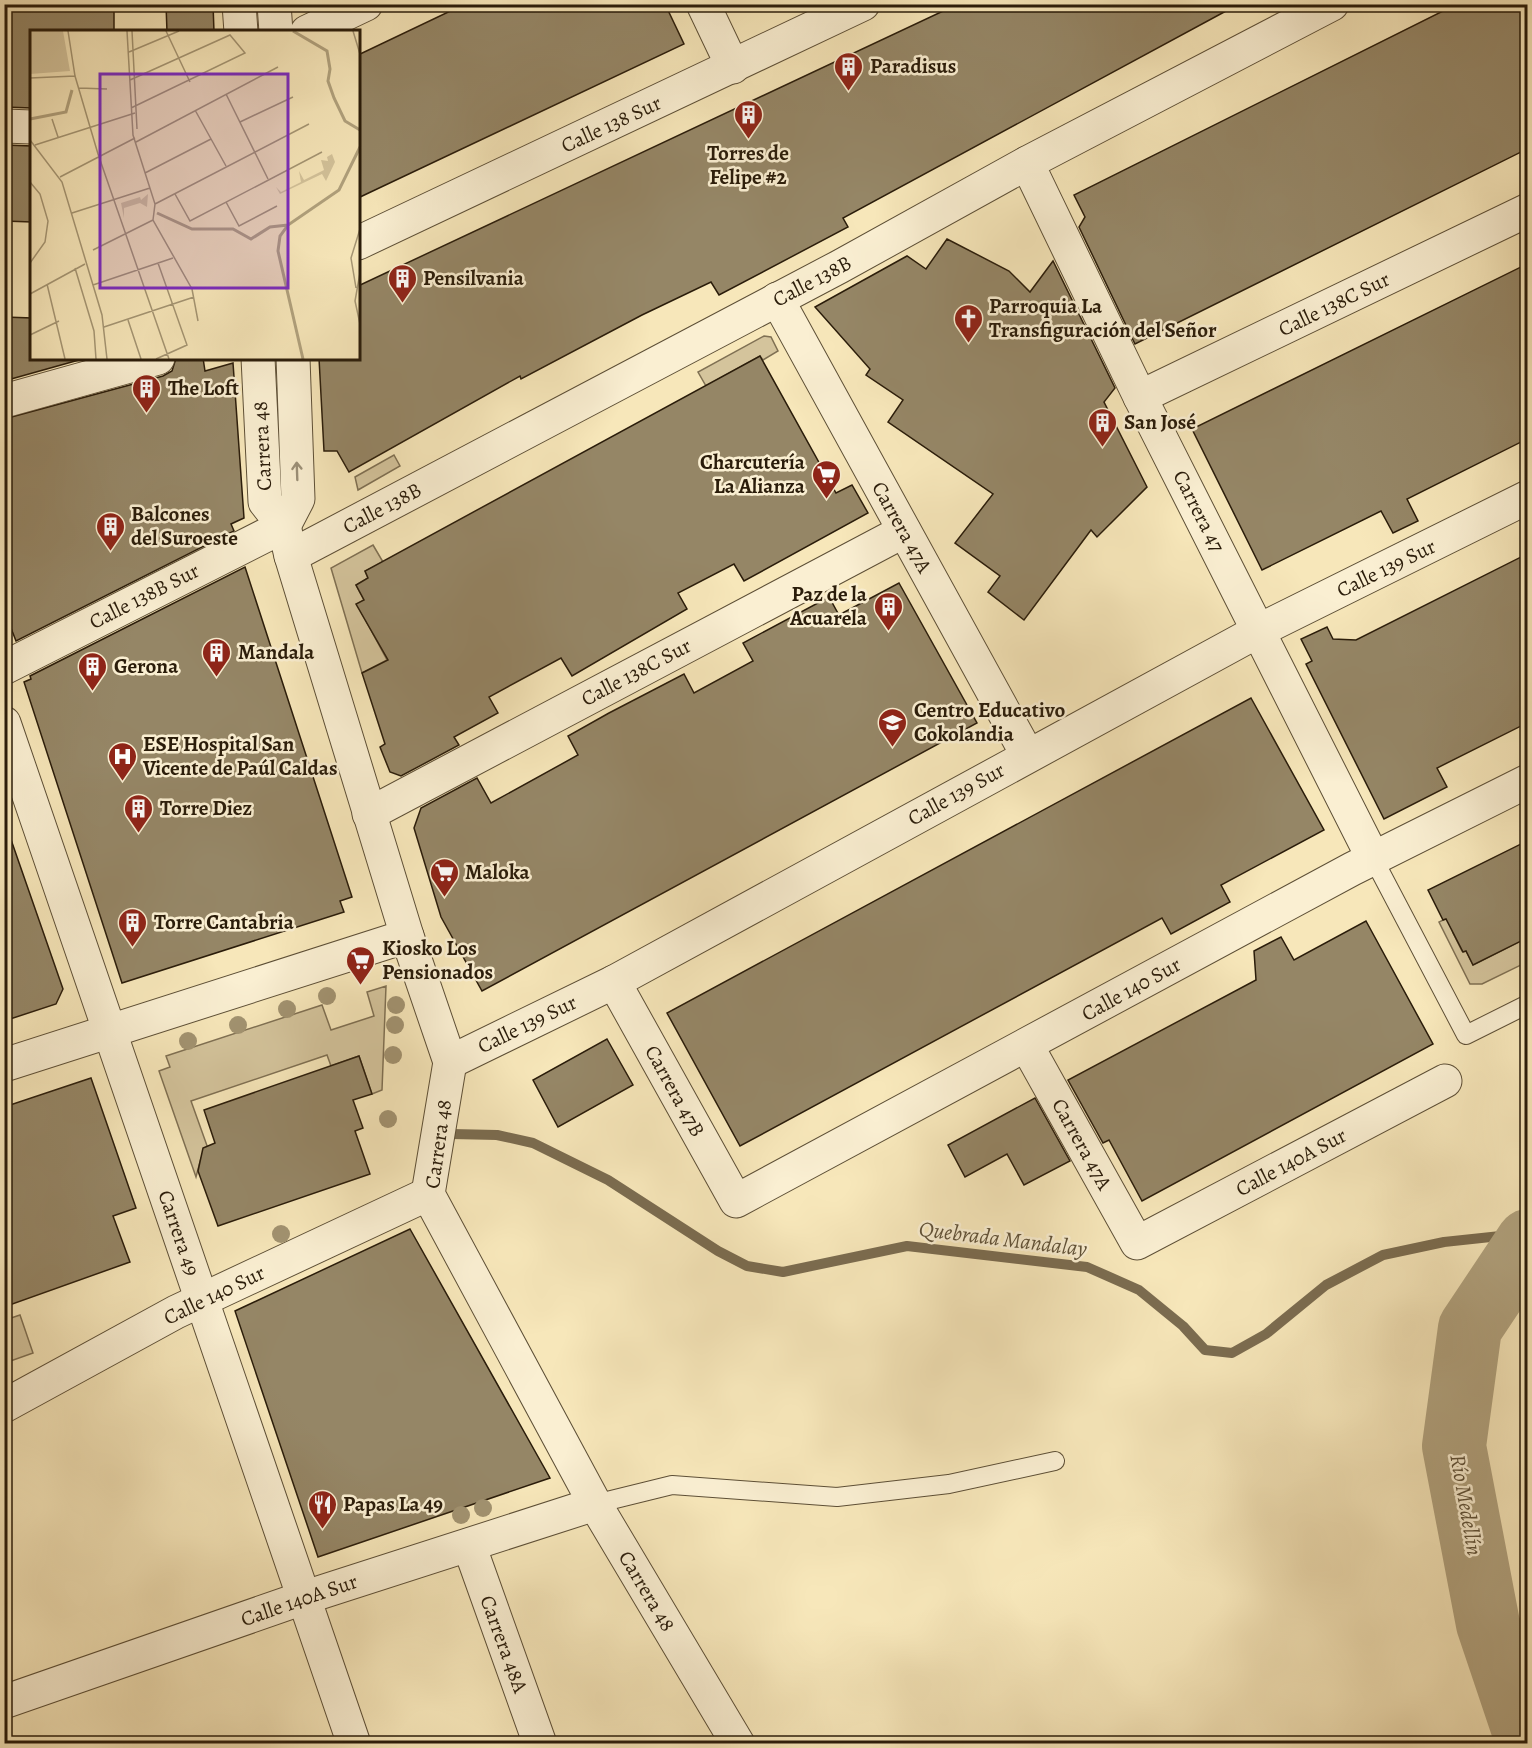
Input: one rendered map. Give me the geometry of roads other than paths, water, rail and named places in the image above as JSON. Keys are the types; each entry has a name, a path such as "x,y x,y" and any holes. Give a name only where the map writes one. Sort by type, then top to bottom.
{"street":[{"path":"239,4 241,30"},
{"path":"274,4 276,30"},
{"path":"311,30 366,4"},
{"path":"703,4 733,67"},
{"name":"Calle 138 Sur","path":"360,242 863,4"},
{"name":"Calle 138B","path":"287,541 777,299 1027,163 1332,4"},
{"path":"4,126 30,127"},
{"name":"Carrera 47","path":"1027,163 1140,397 1260,630 1373,858"},
{"name":"Calle 138C Sur","path":"1140,397 1527,210"},
{"name":"Carrera 47A","path":"777,299 1027,754"},
{"path":"4,401 152,360"},
{"name":"Carrera 48","path":"258,360 265,502 287,541 406,936 450,1062 428,1194 595,1504 738,1743"},
{"name":"Carrera 48","path":"287,541 298,499 293,360"},
{"name":"Calle 139 Sur","path":"450,1062 614,982 1027,754 1260,630 1527,498"},
{"name":"Calle 138C Sur","path":"369,814 904,531"},
{"name":"Calle 138B Sur","path":"4,668 287,541"},
{"name":"Carrera 49","path":"4,723 354,1743"},
{"name":"Calle 140 Sur","path":"736,1200 1027,1046 1373,858 1527,781"},
{"path":"4,1065 406,936"},
{"name":"Carrera 47B","path":"614,982 736,1200"},
{"name":"Carrera 47A","path":"1027,1046 1137,1243"},
{"name":"Calle 140A Sur","path":"1137,1243 1445,1081"},
{"name":"Calle 140 Sur","path":"4,1406 202,1299 428,1194"},
{"name":"Calle 140A Sur","path":"4,1702 303,1598 595,1504"},
{"name":"Carrera 48A","path":"469,1545 540,1743"}],"lane":[{"path":"1373,858 1466,1035 1527,1004"},
{"path":"595,1504 672,1485 837,1497 949,1484 1055,1461"}],"waterway":[{"name":"Quebrada Mandalay","path":"452,1134 497,1135 533,1143 608,1180 718,1251 747,1266 783,1272 907,1246 1087,1267 1139,1290 1183,1326 1205,1350 1232,1353 1266,1334 1326,1285 1383,1255 1444,1242 1528,1233"},
{"name":"Río Medellín","path":"1528,1241 1470,1328 1454,1446 1488,1624 1528,1743"}],"place":[{"name":"Paradisus","path":"849,92"},
{"name":"Torres de Felipe #2","path":"748,140"},
{"name":"Pensilvania","path":"402,304"},
{"name":"Parroquia La Transfiguración del Señor","path":"968,344"},
{"name":"The Loft","path":"147,414"},
{"name":"San José","path":"1103,448"},
{"name":"Charcutería La Alianza","path":"826,500"},
{"name":"Balcones del Suroeste","path":"110,552"},
{"name":"Paz de la Acuarela","path":"888,632"},
{"name":"Mandala","path":"217,678"},
{"name":"Gerona","path":"93,692"},
{"name":"Centro Educativo Cokolandia","path":"893,748"},
{"name":"ESE Hospital San Vicente de Paúl Caldas","path":"122,782"},
{"name":"Torre Diez","path":"139,834"},
{"name":"Maloka","path":"444,898"},
{"name":"Torre Cantabria","path":"133,948"},
{"name":"Kiosko Los Pensionados","path":"361,986"},
{"name":"Papas La 49","path":"322,1530"}]}
